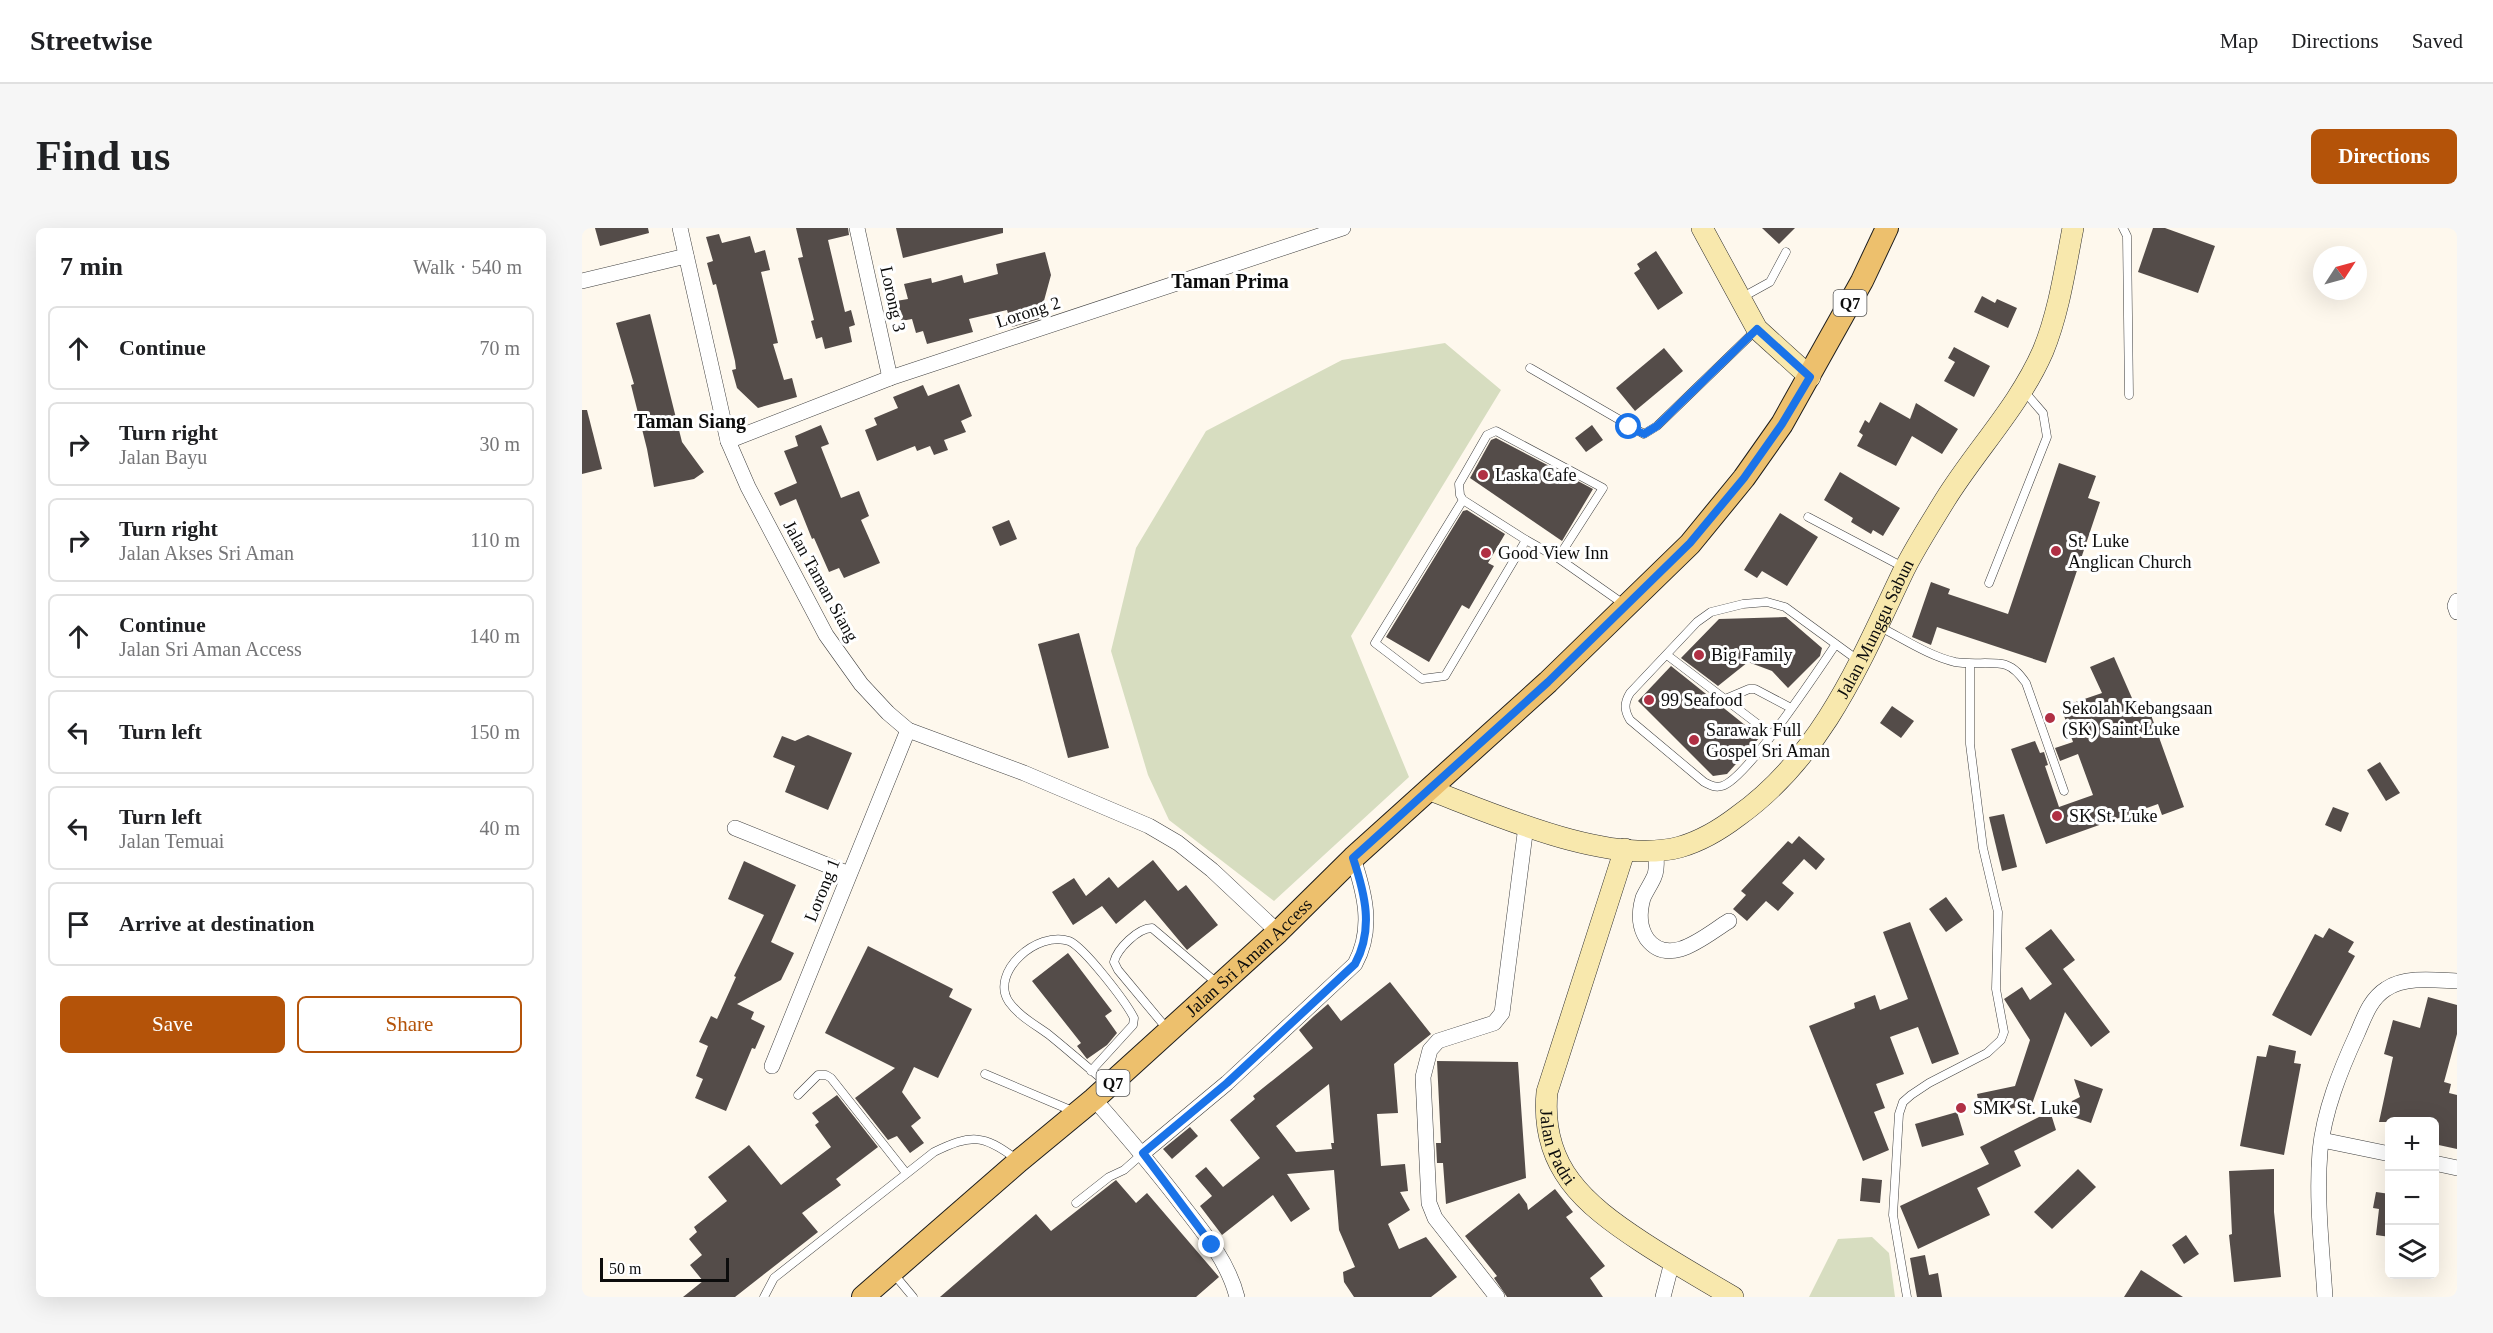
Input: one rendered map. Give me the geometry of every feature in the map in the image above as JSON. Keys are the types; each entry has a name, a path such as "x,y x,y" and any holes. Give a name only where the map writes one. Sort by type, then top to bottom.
{"main road":[{"name":"Q7","path":"1626,606 1690,543 1744,478 1782,424 1862,281 1887,228"},
{"name":"Jalan Sri Aman Access","path":"863,1297 1094,1099 1220,985 1353,858 1548,682 1626,606"}],"street":[{"name":"Jalan Taman Siang","path":"680,228 728,441 748,487 826,635 861,684 888,713 908,729 1024,772 1149,826 1178,843 1212,870 1278,932"},
{"name":"Lorong 3","path":"857,228 890,378"},
{"name":"Lorong 2","path":"728,441 890,378 1343,228"},
{"path":"1702,228 1757,329 1810,377"},
{"name":"Jalan Munggu Sabun","path":"1430,790 1526,826 1604,847 1625,849 1678,848 1698,841 1758,802 1819,734 1879,626 1905,568 1947,498 2023,390 2043,351 2058,305 2073,228"},
{"path":"582,281 686,256"},
{"path":"2457,601 2455,606 2457,612"},
{"name":"Lorong 1","path":"772,1066 908,729"},
{"path":"1497,1297 1435,1218 1429,1203 1423,1077 1430,1050 1438,1041 1483,1028 1494,1023 1502,1013 1526,826"},
{"path":"735,828 849,874"},
{"name":"Jalan Padri","path":"1625,849 1548,1092 1546,1110 1551,1143 1566,1176 1601,1215 1672,1262 1733,1297"},
{"path":"1656,850 1655,875 1643,898 1640,914 1642,929 1651,943 1666,950 1684,948 1729,921"},
{"path":"1143,1153 1227,1083 1355,964 1364,947 1366,902 1353,858"},
{"path":"2325,1297 2319,1200 2322,1140 2330,1100 2341,1071 2370,1005 2377,995 2398,983 2457,981"},
{"path":"1094,1099 1143,1153 1212,1245 1224,1265 1237,1297"},
{"path":"2322,1140 2385,1153"},
{"path":"2439,1164 2457,1168"},
{"path":"1663,1297 1672,1262"}],"lane":[{"path":"2123,228 2127,236 2129,395"},
{"path":"1740,299 1770,282 1786,252"},
{"path":"1530,368 1644,434 1657,426 1757,329"},
{"path":"1989,583 2047,437 2043,413 2023,390"},
{"path":"1558,558 1603,488 1496,430 1487,435 1459,484 1463,500 1558,558 1626,606"},
{"path":"1463,500 1375,643 1422,679 1445,676 1526,540"},
{"path":"1808,517 1905,568"},
{"path":"1836,644 1772,735 1733,780 1722,786 1713,786 1704,782 1630,720 1626,714 1625,706 1630,693 1697,622 1711,612 1743,604 1767,602 1785,606 1836,644 1860,662"},
{"path":"1879,626 1953,662 2006,665 2021,676 2026,683 2064,791"},
{"path":"1667,655 1723,700 1772,735"},
{"path":"1907,1297 1893,1215 1899,1114 1903,1102 1929,1083 1987,1053 2001,1040 2004,1032 1996,989 1998,912 1983,848 1970,744 1970,664"},
{"path":"1723,700 1749,689 1755,689 1791,708"},
{"path":"1169,1031 1118,970 1114,962 1116,952 1143,930 1152,928 1220,985"},
{"path":"985,1074 1094,1099 1091,1071 1048,1034 1022,1016 1008,1001 1004,989 1010,967 1031,946 1046,940 1062,939 1073,942 1091,959 1134,1018 1133,1025 1091,1071"},
{"path":"798,1095 818,1075 831,1078 906,1173"},
{"path":"764,1297 774,1278 934,1152 963,1139 976,1139 996,1144 1019,1161"},
{"path":"1076,1203 1109,1177 1124,1170 1143,1153"},
{"path":"892,1272 913,1297"}],"green space":[{"path":"1445,343 1501,390 1351,636 1409,777 1274,901 1169,820 1148,775 1111,651 1136,548 1206,431 1342,360"},
{"path":"1872,1237 1889,1253 1895,1297 1809,1297 1838,1239"}],"building":[{"path":"595,228 648,228 649,233 600,246"},
{"path":"796,228 848,228 849,235 828,240 845,312 851,310 855,325 849,327 852,342 825,349 822,337 816,339 811,321 814,320 798,258 803,257"},
{"path":"896,228 1003,228 1003,233 903,258"},
{"path":"1762,228 1795,228 1779,244"},
{"path":"2153,228 2165,228 2215,246 2198,293 2138,272"},
{"path":"719,234 722,243 750,236 755,253 765,250 770,270 761,272 778,343 773,344 784,380 792,378 797,397 758,408 737,388 732,370 736,369 735,361 716,284 713,285 707,263 713,261 706,237"},
{"path":"1656,251 1683,293 1658,310 1634,273 1640,269 1637,264"},
{"path":"1045,252 1051,275 1039,319 1012,327 1007,310 969,319 973,332 927,344 923,331 916,333 912,319 901,321 896,301 908,299 904,284 931,278 932,283 962,275 964,283 998,274 996,264"},
{"path":"1982,296 1995,303 1997,299 2017,308 2008,328 1974,312"},
{"path":"650,314 682,442 704,472 694,479 654,487 631,385 634,384 616,323"},
{"path":"1954,347 1990,366 1974,397 1944,381 1955,362 1948,358"},
{"path":"1664,348 1683,371 1635,411 1616,388"},
{"path":"959,384 972,416 961,421 966,432 944,440 948,450 934,455 930,446 917,451 915,446 877,461 865,430 877,425 874,418 898,408 893,397 923,385 928,396"},
{"path":"1880,402 1910,419 1916,403 1958,429 1942,454 1912,436 1896,466 1857,446 1863,435 1859,432 1865,420 1869,423"},
{"path":"582,410 587,410 602,469 582,474"},
{"path":"821,425 829,444 821,447 841,498 859,491 869,516 861,520 880,563 844,578 839,568 829,572 814,538 812,539 796,499 780,506 774,493 797,483 784,451 798,446 795,436"},
{"path":"1592,425 1603,440 1586,452 1575,438"},
{"path":"1496,438 1593,489 1562,541 1470,478 1491,440"},
{"path":"2059,463 2096,476 2088,498 2100,502 2046,663 1937,627 1931,645 1912,637 1931,582 1950,589 1948,594 2008,614"},
{"path":"1840,472 1900,508 1883,536 1873,530 1871,534 1851,522 1853,518 1824,500"},
{"path":"1467,510 1505,534 1488,563 1494,566 1469,609 1462,605 1429,662 1386,637 1463,511"},
{"path":"1780,513 1818,537 1787,586 1762,571 1757,578 1744,570"},
{"path":"1009,520 1017,539 1000,546 992,527"},
{"path":"1786,617 1822,648 1820,656 1788,688 1772,671 1748,662 1718,686 1681,658 1719,619"},
{"path":"1079,633 1109,748 1068,758 1038,644"},
{"path":"2114,657 2135,705 2146,701 2184,807 2162,815 2158,804 2046,844 2011,749 2035,741 2040,753 2044,752 2048,765 2045,766 2059,807 2093,795 2078,754 2060,761 2055,748 2073,742 2061,707 2102,693 2090,667"},
{"path":"1671,666 1760,737 1727,774 1713,776 1638,701"},
{"path":"1892,706 1914,721 1901,738 1880,723"},
{"path":"808,735 852,753 828,810 785,792 795,766 773,757 782,736 795,741"},
{"path":"2380,762 2400,793 2386,801 2367,770"},
{"path":"2333,807 2349,813 2341,832 2325,825"},
{"path":"2004,814 2017,867 2002,871 1989,817"},
{"path":"1799,836 1825,859 1816,870 1804,859 1782,883 1794,893 1778,911 1766,901 1747,921 1733,909 1746,895 1741,891 1788,841 1792,844"},
{"path":"1153,860 1178,891 1186,885 1218,925 1187,950 1145,900 1116,924 1102,906 1073,925 1052,892 1074,878 1086,896 1109,877 1118,888"},
{"path":"744,861 796,885 771,942 794,953 781,980 737,1004 754,1012 751,1019 765,1026 755,1049 752,1048 726,1111 695,1098 703,1079 696,1076 708,1046 699,1042 711,1016 717,1019 736,977 734,976 764,915 728,899"},
{"path":"1946,897 1963,920 1946,932 1929,909"},
{"path":"1910,922 1959,1054 1932,1064 1918,1027 1890,1037 1904,1074 1876,1084 1885,1108 1874,1112 1889,1150 1863,1161 1809,1026 1855,1008 1854,1003 1875,995 1880,1010 1908,999 1883,932"},
{"path":"2329,928 2354,942 2348,952 2355,956 2311,1036 2272,1015 2315,934 2323,938"},
{"path":"2051,929 2075,960 2063,969 2110,1032 2091,1047 2065,1012 2032,1104 1981,1115 1977,1094 2015,1086 2030,1040 2004,999 2022,987 2030,1000 2052,984 2025,948"},
{"path":"868,946 953,989 949,997 972,1009 938,1078 914,1067 902,1092 921,1118 911,1126 924,1143 910,1153 897,1136 888,1140 855,1098 895,1068 825,1033"},
{"path":"1068,953 1112,1011 1105,1016 1117,1033 1107,1045 1087,1059 1077,1046 1081,1043 1032,981"},
{"path":"1390,982 1431,1034 1394,1064 1398,1113 1377,1114 1381,1166 1405,1164 1408,1191 1400,1192 1410,1210 1388,1224 1399,1249 1426,1237 1457,1277 1431,1297 1354,1297 1344,1282 1343,1272 1355,1267 1339,1230 1334,1170 1287,1174 1310,1209 1291,1222 1273,1195 1222,1235 1200,1206 1212,1196 1195,1176 1206,1167 1223,1187 1260,1158 1230,1120 1255,1099 1253,1096 1313,1048 1299,1030 1314,1016 1328,1004 1341,1021","holes":["1329,1084 1334,1143 1331,1143 1332,1149 1296,1152 1276,1126"]},
{"path":"2428,997 2457,1005 2457,1034 2444,1082 2451,1084 2449,1093 2457,1095 2457,1149 2439,1145 2439,1117 2385,1117 2385,1122 2379,1122 2393,1057 2384,1054 2393,1020 2420,1028"},
{"path":"2269,1045 2296,1051 2294,1063 2301,1064 2284,1155 2240,1146 2257,1056 2266,1057"},
{"path":"1437,1061 1518,1062 1526,1178 1446,1204 1443,1163 1437,1163 1436,1143 1441,1143"},
{"path":"2074,1079 2103,1089 2091,1123 2067,1115 2072,1101 2080,1097"},
{"path":"837,1095 878,1147 836,1179 841,1185 802,1213 818,1232 735,1297 683,1297 703,1281 690,1265 702,1255 689,1239 697,1232 694,1227 727,1201 708,1177 749,1145 781,1185 831,1147 815,1125 819,1122 812,1113"},
{"path":"1957,1112 1964,1135 1922,1147 1915,1124"},
{"path":"2045,1114 2051,1114 2056,1130 2014,1151 2021,1166 1977,1188 1990,1215 1918,1249 1900,1206 1989,1164 1980,1147"},
{"path":"1190,1127 1198,1136 1172,1159 1163,1149"},
{"path":"2078,1169 2096,1187 2052,1229 2034,1212"},
{"path":"2274,1169 2274,1212 2281,1277 2234,1282 2229,1235 2232,1234 2229,1171"},
{"path":"1862,1178 1882,1180 1880,1203 1860,1201"},
{"path":"1116,1180 1136,1203 1147,1193 1219,1277 1196,1297 940,1297 1036,1214 1051,1231"},
{"path":"1555,1189 1573,1212 1566,1217 1605,1266 1590,1278 1603,1297 1507,1297 1494,1278 1497,1276 1465,1236 1519,1193 1527,1204 1528,1210"},
{"path":"2376,1192 2385,1193 2385,1236 2376,1235 2379,1209 2373,1208"},
{"path":"2186,1235 2199,1254 2184,1264 2172,1245"},
{"path":"1925,1255 1929,1275 1938,1273 1942,1297 1917,1297 1910,1258"},
{"path":"2141,1270 2149,1275 2183,1297 2124,1297"}],"place":[{"name":"Laska Cafe","path":"1483,475"},
{"name":"St. Luke Anglican Church","path":"2056,551"},
{"name":"Good View Inn","path":"1486,553"},
{"name":"Big Family","path":"1699,655"},
{"name":"99 Seafood","path":"1649,700"},
{"name":"Sekolah Kebangsaan (SK) Saint Luke","path":"2050,718"},
{"name":"Sarawak Full Gospel Sri Aman","path":"1694,740"},
{"name":"SK St. Luke","path":"2057,816"},
{"name":"SMK St. Luke","path":"1961,1108"}],"district":[{"name":"Taman Prima","path":"1230,281"},
{"name":"Taman Siang","path":"690,421"}],"route":[{"path":"1212,1245 1143,1153 1227,1083 1355,964 1364,947 1366,902 1353,858 1548,682 1690,543 1744,478 1782,424 1810,377 1757,329 1650,432 1644,434 1629,427"}]}
